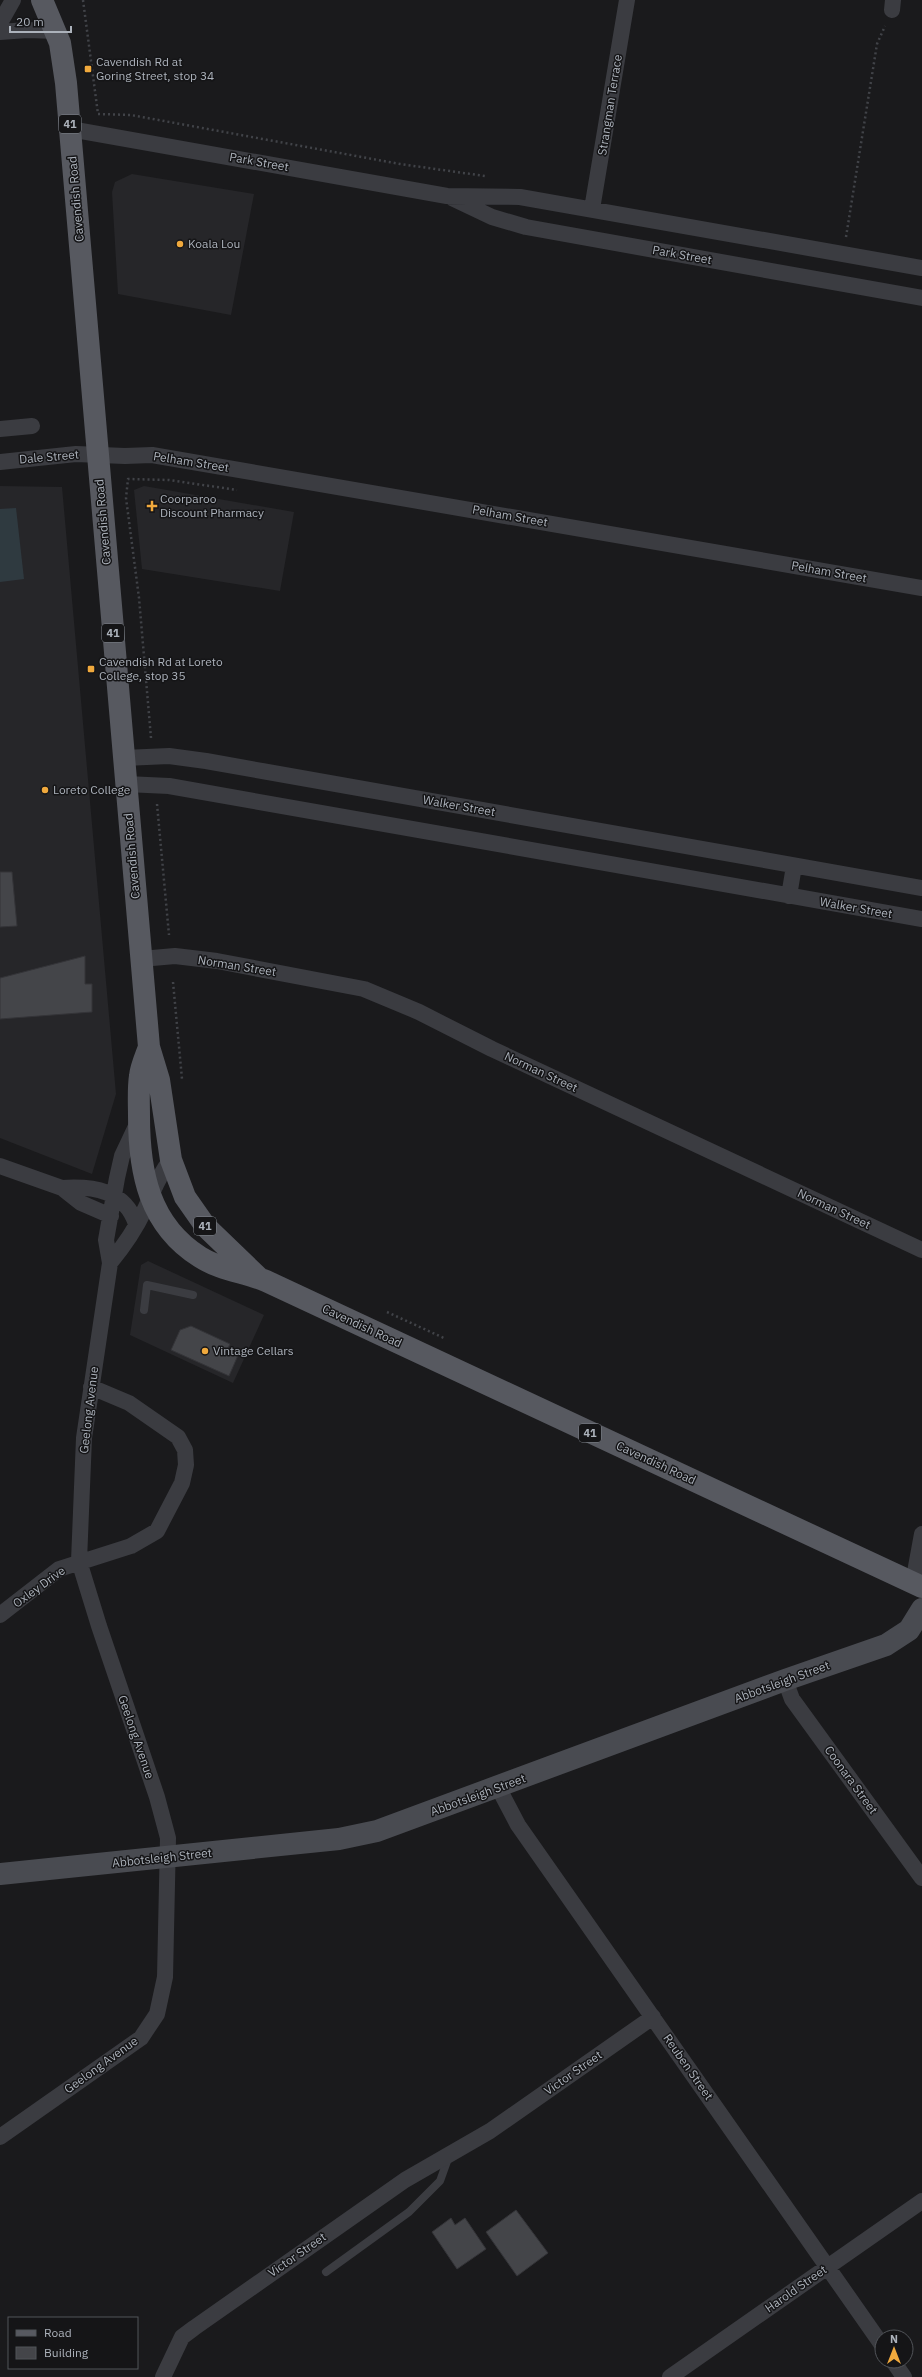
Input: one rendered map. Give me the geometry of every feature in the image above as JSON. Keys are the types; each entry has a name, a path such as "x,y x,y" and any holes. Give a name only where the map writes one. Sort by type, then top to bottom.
{"main road":[{"name":"Cavendish Road","path":"42,0 56,31 64,62 149,1047 159,1080 171,1160 185,1197 195,1213 259,1278"},
{"name":"Cavendish Road","path":"149,1047 140,1076 139,1120 140,1152 150,1198 174,1234 199,1257 217,1266 259,1278 918,1585"}],"street":[{"path":"0,23 10,9 13,0"},
{"name":"Strangman Terrace","path":"592,209 627,0"},
{"path":"0,32 28,30 56,31"},
{"name":"Park Street","path":"70,129 447,196 517,196 922,268"},
{"name":"Park Street","path":"447,196 492,217 526,227 922,298"},
{"path":"0,428 32,426"},
{"name":"Dale Street","path":"0,462 76,454 98,455"},
{"name":"Pelham Street","path":"98,455 161,456 922,588"},
{"name":"Walker Street","path":"124,758 169,756 200,760 922,888"},
{"name":"Walker Street","path":"126,784 164,785 922,919"},
{"path":"789,896 794,866"},
{"name":"Norman Street","path":"141,959 175,956 217,961 364,989 419,1012 492,1049 922,1250"},
{"name":"Geelong Avenue","path":"0,2137 141,2038 157,2014 165,1977 168,1838 157,1797 98,1626 79,1561 84,1438 110,1263 106,1240 122,1156 139,1120"},
{"path":"110,1263 124,1246 150,1198 161,1171 171,1160"},
{"path":"0,1166 62,1188 81,1203 111,1216"},
{"path":"62,1188 86,1187 114,1195 129,1208 136,1224"},
{"name":"Oxley Drive","path":"0,1615 59,1569 79,1561 131,1546 157,1531 182,1483 186,1465 185,1450 178,1437 129,1403 91,1387"},
{"path":"918,1585 922,1534"},
{"name":"Abbotsleigh Street","path":"0,1874 339,1839 377,1832 785,1680 895,1641 909,1630 922,1609"},
{"name":"Coonara Street","path":"785,1680 792,1699 922,1878"},
{"name":"Reuben Street","path":"498,1787 518,1825 874,2334"},
{"name":"Victor Street","path":"163,2377 182,2337 194,2328 405,2180 451,2152 490,2131 653,2017"},
{"name":"Harold Street","path":"670,2377 922,2201"}],"lane":[{"path":"144,1310 148,1285 193,1295"},
{"path":"326,2272 409,2212 440,2181 451,2152"}],"path":[{"path":"83,0 98,114 132,115 400,164 490,177"},
{"path":"845,239 877,44 893,5"},
{"path":"151,738 139,598 126,498 128,479 169,480 242,491"},
{"path":"156,799 169,935"},
{"path":"173,982 182,1080"},
{"path":"380,1309 449,1341"}],"shaded area":[{"name":"Koala Lou","path":"132,174 254,194 231,315 118,294 112,192 115,182"},
{"name":"Loreto College","path":"0,486 62,487 116,1094 92,1174 0,1138"},
{"path":"144,486 294,512 280,591 142,569 134,490"},
{"path":"16,508 24,579 0,582 0,509"},
{"path":"148,1261 264,1315 233,1383 130,1335 141,1265"}],"building":[{"path":"0,872 12,872 17,926 0,927"},
{"path":"85,956 85,984 92,984 92,1012 0,1019 0,978"},
{"name":"Vintage Cellars","path":"191,1326 230,1344 228,1348 239,1353 229,1376 171,1350 180,1330"},
{"path":"516,2210 548,2253 517,2276 486,2232"},
{"path":"451,2218 455,2225 465,2218 486,2249 457,2269 432,2232"}],"place":[{"name":"Cavendish Rd at Goring Street, stop 34","path":"88,69"},
{"name":"Koala Lou","path":"180,244"},
{"name":"Coorparoo Discount Pharmacy","path":"152,506"},
{"name":"Cavendish Rd at Loreto College, stop 35","path":"91,669"},
{"name":"Loreto College","path":"45,790"},
{"name":"Vintage Cellars","path":"205,1351"}]}
